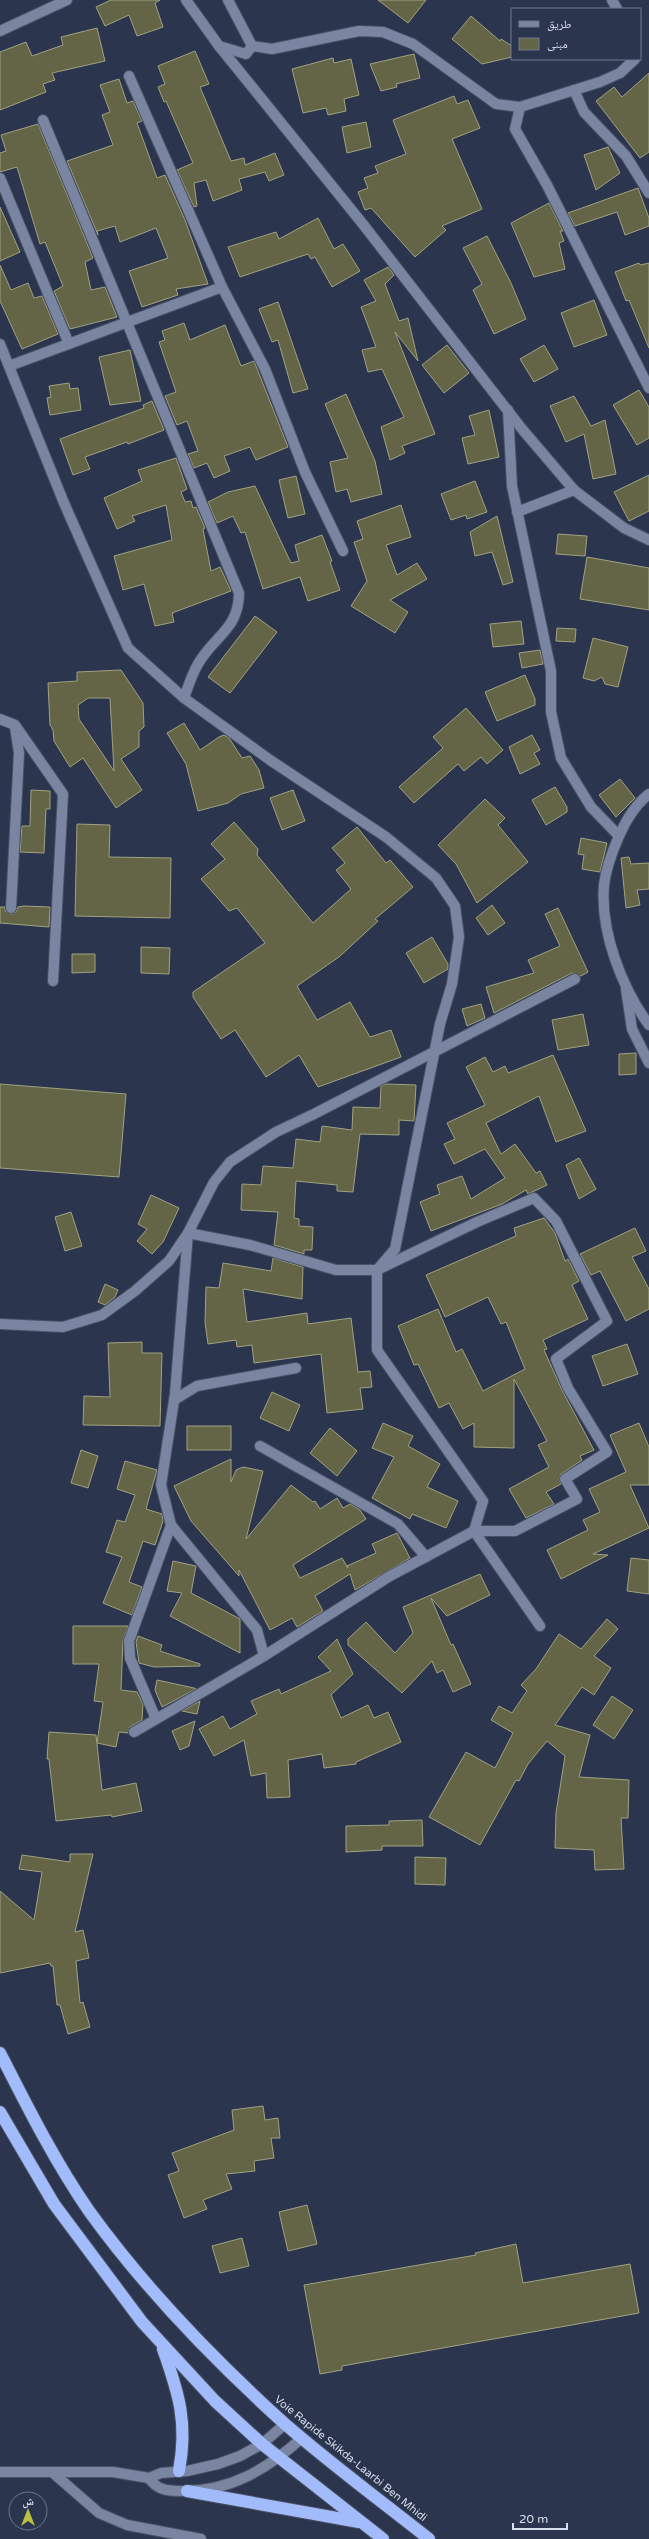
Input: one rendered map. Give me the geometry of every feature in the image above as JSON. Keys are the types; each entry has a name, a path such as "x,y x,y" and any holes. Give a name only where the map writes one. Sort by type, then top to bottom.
{"highway":[{"name":"Voie Rapide Skikda-Laarbi Ben Mhidi","path":"0,2053 59,2162 89,2210 124,2257 156,2295 202,2345 285,2424 429,2539"},
{"path":"0,2112 54,2204 142,2322 215,2401 278,2459 384,2539"},
{"path":"160,2342 181,2403 184,2435 179,2471"},
{"path":"187,2491 338,2516 364,2523"}],"street":[{"path":"0,31 67,0"},
{"path":"186,0 219,46 302,152 362,223 508,410 574,490 624,528 649,540"},
{"path":"228,0 252,46"},
{"path":"252,46 272,48 359,31 383,32 413,44 496,104 520,107 574,90 620,72 634,60"},
{"path":"219,46 246,54 252,46"},
{"path":"129,76 222,287 265,369 305,472 343,551"},
{"path":"574,90 584,112 626,156 649,193"},
{"path":"520,107 515,129 547,185 649,388"},
{"path":"43,120 125,323 240,593 239,609 227,628 198,663 184,698"},
{"path":"0,178 69,344"},
{"path":"9,366 222,287"},
{"path":"0,344 64,503 128,648 184,698 270,760 386,837 436,878 455,906 459,937 452,984 435,1050 395,1249 377,1270 377,1350 483,1500 474,1531"},
{"path":"508,410 512,486 551,671 551,712 562,758 591,807 619,836"},
{"path":"517,512 574,490"},
{"path":"0,719 15,725 63,794 53,981"},
{"path":"11,908 19,753 15,725"},
{"path":"649,794 638,802 619,836 608,860 605,898 611,943 624,981 632,1028 649,1062"},
{"path":"0,1324 63,1327 102,1315 135,1291 169,1261 188,1233 214,1182 230,1162 276,1132 314,1114 435,1050 575,979"},
{"path":"624,981 649,1025"},
{"path":"134,1732 264,1656 390,1576 474,1531 515,1530 577,1499 565,1479 607,1452 568,1388 556,1359 607,1321 556,1222 534,1198 477,1222 377,1270 336,1270 250,1245 188,1233"},
{"path":"188,1233 174,1400 161,1485 171,1525 257,1630 264,1656"},
{"path":"174,1400 197,1386 296,1368"},
{"path":"260,1446 398,1524 426,1557"},
{"path":"156,1719 130,1658 129,1641 171,1525"},
{"path":"474,1531 540,1626"},
{"path":"0,2472 113,2472 149,2478 161,2473 218,2464 240,2456 262,2444 285,2424"},
{"path":"149,2478 161,2489 187,2491 215,2488 237,2482 278,2459 302,2438"},
{"path":"52,2472 99,2513 127,2525 201,2539"}],"building":[{"path":"111,0 160,0 155,3 163,27 137,36 129,15 105,26 96,7"},
{"path":"378,0 426,0 408,23"},
{"path":"471,16 500,41 501,39 511,45 511,57 482,64 452,39"},
{"path":"97,28 105,61 52,73 55,80 43,84 46,92 0,110 0,52 26,42 32,56 63,45 61,37"},
{"path":"195,51 209,84 200,87 231,161 244,158 245,165 275,153 284,175 269,181 265,172 239,179 242,190 213,201 206,180 194,183 197,206 194,207 177,170 193,163 166,101 164,102 158,87 165,84 158,66"},
{"path":"414,54 420,78 396,84 397,87 381,91 370,64"},
{"path":"333,58 334,63 351,59 359,95 344,99 346,111 328,115 326,108 303,113 292,69"},
{"path":"649,73 649,152 640,158 596,101 614,87 622,97"},
{"path":"119,79 127,103 133,101 142,121 137,123 157,178 165,175 185,220 208,284 176,289 178,295 142,307 129,271 168,258 156,228 120,242 115,226 97,231 98,235 67,161 113,145 102,115 110,112 100,85"},
{"path":"454,96 457,104 468,100 480,128 452,139 482,209 442,226 446,230 415,257 371,208 365,210 358,192 368,188 364,178 378,173 375,166 406,154 393,120"},
{"path":"366,122 371,147 347,153 342,127"},
{"path":"38,124 93,258 85,262 91,290 105,287 117,317 70,329 54,291 63,286 45,242 40,244 17,167 0,172 0,153 6,151 1,135"},
{"path":"608,147 620,173 596,190 584,155"},
{"path":"638,188 649,218 649,226 625,235 617,212 575,226 568,213"},
{"path":"549,203 563,231 560,231 564,241 559,243 565,269 534,277 511,223"},
{"path":"0,207 20,252 0,261"},
{"path":"318,218 334,249 343,244 360,271 332,287 315,257 311,259 308,254 240,277 228,247 276,232 279,239"},
{"path":"487,236 511,283 526,319 494,334 473,290 482,284 463,248"},
{"path":"639,263 640,265 649,263 649,348 629,300 626,301 615,272"},
{"path":"0,265 11,290 28,283 34,298 42,296 58,334 22,349 0,301"},
{"path":"388,267 394,275 385,284 399,321 408,318 418,361 395,332 435,434 402,446 405,453 390,460 381,427 404,417 382,369 368,372 362,350 376,347 361,307 376,301 364,280"},
{"path":"594,300 607,335 574,347 561,313"},
{"path":"278,302 308,389 293,393 278,340 272,342 259,309"},
{"path":"184,323 190,340 225,325 241,366 254,361 288,447 256,460 250,447 224,456 230,471 214,478 207,463 194,468 188,454 198,451 187,421 177,425 165,396 176,392 159,342 165,340 162,331"},
{"path":"447,345 469,373 444,393 422,365"},
{"path":"544,345 558,369 534,382 520,359"},
{"path":"130,350 141,401 110,405 99,357"},
{"path":"69,383 70,389 78,388 81,410 50,415 47,398 51,397 49,386"},
{"path":"639,390 649,407 649,438 637,445 613,405"},
{"path":"346,394 375,461 382,494 351,502 347,489 336,492 330,462 348,458 325,404"},
{"path":"574,396 591,426 605,420 616,474 593,479 584,434 566,442 550,406"},
{"path":"152,401 164,430 128,444 127,442 85,457 90,469 73,475 60,439 144,408 143,405"},
{"path":"489,410 499,457 468,464 462,438 475,435 469,416"},
{"path":"176,458 187,489 181,492 185,502 191,501 193,508 196,507 205,528 203,529 211,571 220,567 231,591 172,613 174,622 155,626 144,584 123,590 114,556 172,540 166,505 132,516 135,521 117,529 104,498 142,481 138,470"},
{"path":"649,475 649,511 629,521 614,492"},
{"path":"296,476 305,514 288,518 279,480"},
{"path":"475,481 487,512 467,519 466,515 451,520 441,494"},
{"path":"255,486 291,563 299,561 295,545 322,535 332,561 330,562 340,590 308,601 300,577 263,589 245,532 241,533 233,516 217,523 208,502 228,492"},
{"path":"401,505 411,537 386,545 397,575 417,563 427,579 390,600 408,612 395,633 351,606 367,581 354,542 363,539 357,521"},
{"path":"497,516 513,582 503,585 492,552 475,556 470,532"},
{"path":"558,534 587,536 585,556 556,554"},
{"path":"587,557 649,568 649,610 580,599"},
{"path":"255,616 277,632 230,693 208,677"},
{"path":"521,621 524,644 493,647 490,624"},
{"path":"557,628 576,629 575,642 556,641"},
{"path":"593,638 628,647 618,687 605,684 602,677 594,681 583,678"},
{"path":"540,650 543,664 522,668 519,653"},
{"path":"121,670 143,703 144,727 139,731 139,747 121,759 142,790 116,808 83,758 70,767 54,741 53,730 50,725 48,683 77,681 77,672","holes":["88,698 110,698 114,771 79,719 78,705"]},
{"path":"525,675 535,699 535,705 497,721 485,692"},
{"path":"466,708 503,750 487,764 481,757 464,771 458,764 414,803 399,787 443,748 433,737"},
{"path":"184,723 200,750 219,737 224,735 229,738 242,758 250,756 259,770 264,788 241,794 228,803 198,811 186,764 167,733"},
{"path":"532,735 540,750 534,753 540,764 520,774 509,747"},
{"path":"620,779 635,798 616,817 599,795"},
{"path":"555,787 567,807 567,812 546,825 532,800"},
{"path":"31,790 50,791 50,809 46,809 44,853 20,852 22,826 30,826"},
{"path":"293,790 305,821 282,830 270,798"},
{"path":"485,799 505,818 498,825 528,862 477,903 456,864 438,845"},
{"path":"234,822 258,849 257,855 313,923 351,889 336,870 345,863 332,848 357,827 386,863 390,860 413,887 375,919 378,921 339,957 297,986 317,1020 350,1002 370,1037 391,1030 401,1057 318,1087 299,1055 266,1077 235,1030 221,1039 193,997 193,992 265,943 237,908 229,911 201,879 225,859 211,844"},
{"path":"77,824 110,825 109,857 171,858 170,918 75,916"},
{"path":"581,838 607,843 600,872 582,869 584,855 578,854"},
{"path":"629,857 631,864 649,863 649,889 637,890 640,905 626,908 621,858"},
{"path":"492,905 505,923 488,935 476,918"},
{"path":"0,907 5,907 5,911 11,914 16,912 18,907 50,907 49,927 0,923"},
{"path":"558,908 588,972 581,976 572,973 494,1013 486,987 534,973 528,960 560,946 545,914"},
{"path":"432,937 448,964 448,969 424,983 406,953"},
{"path":"141,947 170,948 169,974 141,973"},
{"path":"72,954 95,954 95,972 72,973"},
{"path":"481,1004 485,1018 467,1026 462,1009"},
{"path":"583,1014 589,1045 558,1050 552,1020"},
{"path":"636,1053 636,1074 619,1075 619,1054"},
{"path":"553,1055 586,1131 556,1142 539,1096 486,1123 501,1154 515,1144 536,1173 540,1171 547,1185 528,1194 526,1190 502,1204 431,1231 420,1202 440,1194 437,1185 462,1176 471,1199 505,1178 485,1149 454,1164 444,1144 455,1139 447,1123 485,1105 466,1067 485,1057 493,1072 505,1066 508,1073"},
{"path":"0,1084 126,1094 119,1177 0,1168"},
{"path":"386,1084 416,1085 414,1121 399,1120 399,1135 360,1134 353,1192 337,1191 337,1185 296,1181 294,1218 299,1219 299,1226 313,1227 312,1250 304,1250 304,1254 274,1245 278,1212 241,1210 242,1184 261,1185 263,1166 293,1168 296,1139 320,1142 322,1126 352,1130 353,1107 380,1108 381,1086"},
{"path":"579,1158 596,1189 579,1199 566,1165"},
{"path":"151,1195 179,1208 163,1242 152,1254 137,1241 147,1229 138,1224"},
{"path":"71,1212 82,1246 65,1251 55,1217"},
{"path":"544,1218 555,1233 565,1261 568,1259 579,1281 572,1285 588,1319 543,1340 547,1349 544,1350 562,1390 594,1450 580,1456 582,1460 561,1474 559,1479 561,1484 546,1492 554,1504 526,1518 509,1489 549,1467 538,1445 547,1441 514,1379 514,1448 474,1447 474,1423 463,1429 449,1403 439,1408 418,1364 414,1365 398,1326 438,1309 456,1352 462,1349 483,1391 525,1369 506,1322 501,1324 488,1297 445,1317 426,1275 516,1236 514,1228"},
{"path":"635,1228 646,1251 632,1257 649,1289 649,1309 626,1321 600,1271 591,1275 580,1254"},
{"path":"273,1258 303,1267 302,1299 243,1289 247,1322 307,1313 308,1324 351,1318 358,1372 370,1371 372,1387 360,1388 363,1409 327,1413 321,1354 254,1363 252,1345 237,1347 236,1340 208,1344 205,1322 206,1287 219,1288 223,1263 271,1271"},
{"path":"105,1284 118,1290 115,1297 105,1305 98,1302"},
{"path":"142,1342 142,1353 162,1353 160,1426 83,1425 84,1396 110,1397 108,1343"},
{"path":"627,1344 638,1374 603,1386 592,1356"},
{"path":"272,1392 300,1405 289,1431 260,1418"},
{"path":"383,1423 413,1436 408,1446 440,1464 427,1487 458,1501 446,1528 412,1514 410,1519 372,1498 394,1457 372,1448"},
{"path":"639,1423 649,1447 649,1485 630,1485 649,1528 593,1554 608,1555 561,1579 547,1550 588,1530 583,1520 600,1512 589,1489 626,1472 610,1435"},
{"path":"187,1426 231,1426 231,1450 187,1450"},
{"path":"330,1428 357,1451 337,1476 310,1453"},
{"path":"81,1450 98,1456 88,1488 71,1483"},
{"path":"231,1459 231,1482 236,1470 243,1467 263,1471 246,1539 291,1485 313,1502 315,1501 320,1509 337,1498 343,1508 350,1504 360,1510 366,1519 293,1565 300,1578 342,1558 348,1568 347,1566 376,1553 372,1544 397,1533 410,1558 355,1590 350,1574 315,1596 323,1611 297,1627 292,1618 270,1630 239,1570 239,1576 191,1521 174,1486"},
{"path":"125,1461 157,1470 146,1509 162,1514 163,1521 155,1545 143,1541 129,1582 142,1587 132,1615 103,1603 122,1557 106,1552 117,1520 125,1522 135,1495 117,1489"},
{"path":"631,1558 649,1560 649,1594 627,1591"},
{"path":"173,1561 196,1566 191,1593 240,1619 240,1653 170,1616 182,1593 167,1591"},
{"path":"480,1574 490,1595 447,1616 431,1598 451,1645 453,1644 471,1684 453,1692 443,1670 437,1673 432,1661 402,1693 348,1645 348,1639 366,1622 395,1653 413,1633 403,1607"},
{"path":"607,1619 618,1629 594,1656 611,1668 594,1695 582,1687 555,1725 590,1735 579,1777 629,1780 628,1818 621,1818 624,1869 595,1870 594,1850 555,1848 556,1813 565,1756 547,1741 528,1764 519,1781 516,1780 480,1845 429,1817 466,1752 495,1768 513,1733 491,1720 499,1706 512,1713 527,1691 521,1685 536,1669 559,1634 581,1649"},
{"path":"73,1626 128,1626 123,1641 121,1690 137,1692 143,1704 142,1720 130,1727 128,1733 119,1732 116,1747 97,1743 103,1702 94,1701 99,1664 73,1664"},
{"path":"138,1636 162,1645 160,1651 200,1664 200,1666 154,1667 139,1663 136,1642"},
{"path":"337,1639 353,1674 331,1695 341,1718 368,1705 374,1718 388,1712 401,1742 356,1762 356,1764 324,1768 322,1754 288,1760 290,1797 267,1798 266,1773 251,1776 244,1740 214,1756 199,1729 223,1716 230,1729 257,1714 251,1701 279,1689 281,1694 331,1671 318,1657"},
{"path":"157,1680 196,1689 162,1707 155,1690"},
{"path":"612,1696 633,1710 614,1739 593,1725"},
{"path":"200,1701 197,1714 182,1711"},
{"path":"195,1721 189,1746 180,1750 172,1731"},
{"path":"49,1732 96,1735 102,1790 136,1783 142,1811 112,1817 111,1815 56,1821 49,1759 47,1759"},
{"path":"422,1820 423,1846 382,1846 382,1850 346,1852 346,1826 389,1825 389,1821"},
{"path":"70,1854 93,1854 75,1932 83,1930 89,1958 76,1961 80,2003 83,2002 90,2027 68,2034 60,2005 57,2005 53,1966 51,1966 50,1963 0,1973 0,1891 34,1920 42,1872 19,1869 22,1855 70,1862"},
{"path":"415,1857 446,1858 445,1885 415,1884"},
{"path":"263,2106 265,2120 278,2118 280,2138 271,2138 274,2158 254,2161 255,2171 226,2174 232,2189 203,2200 207,2209 184,2218 168,2175 179,2171 172,2153 234,2130 232,2110"},
{"path":"307,2205 317,2244 288,2251 279,2212"},
{"path":"242,2238 249,2266 220,2273 212,2246"},
{"path":"516,2244 523,2283 630,2264 639,2313 342,2366 342,2370 320,2374 304,2285 476,2255 475,2253"}]}
